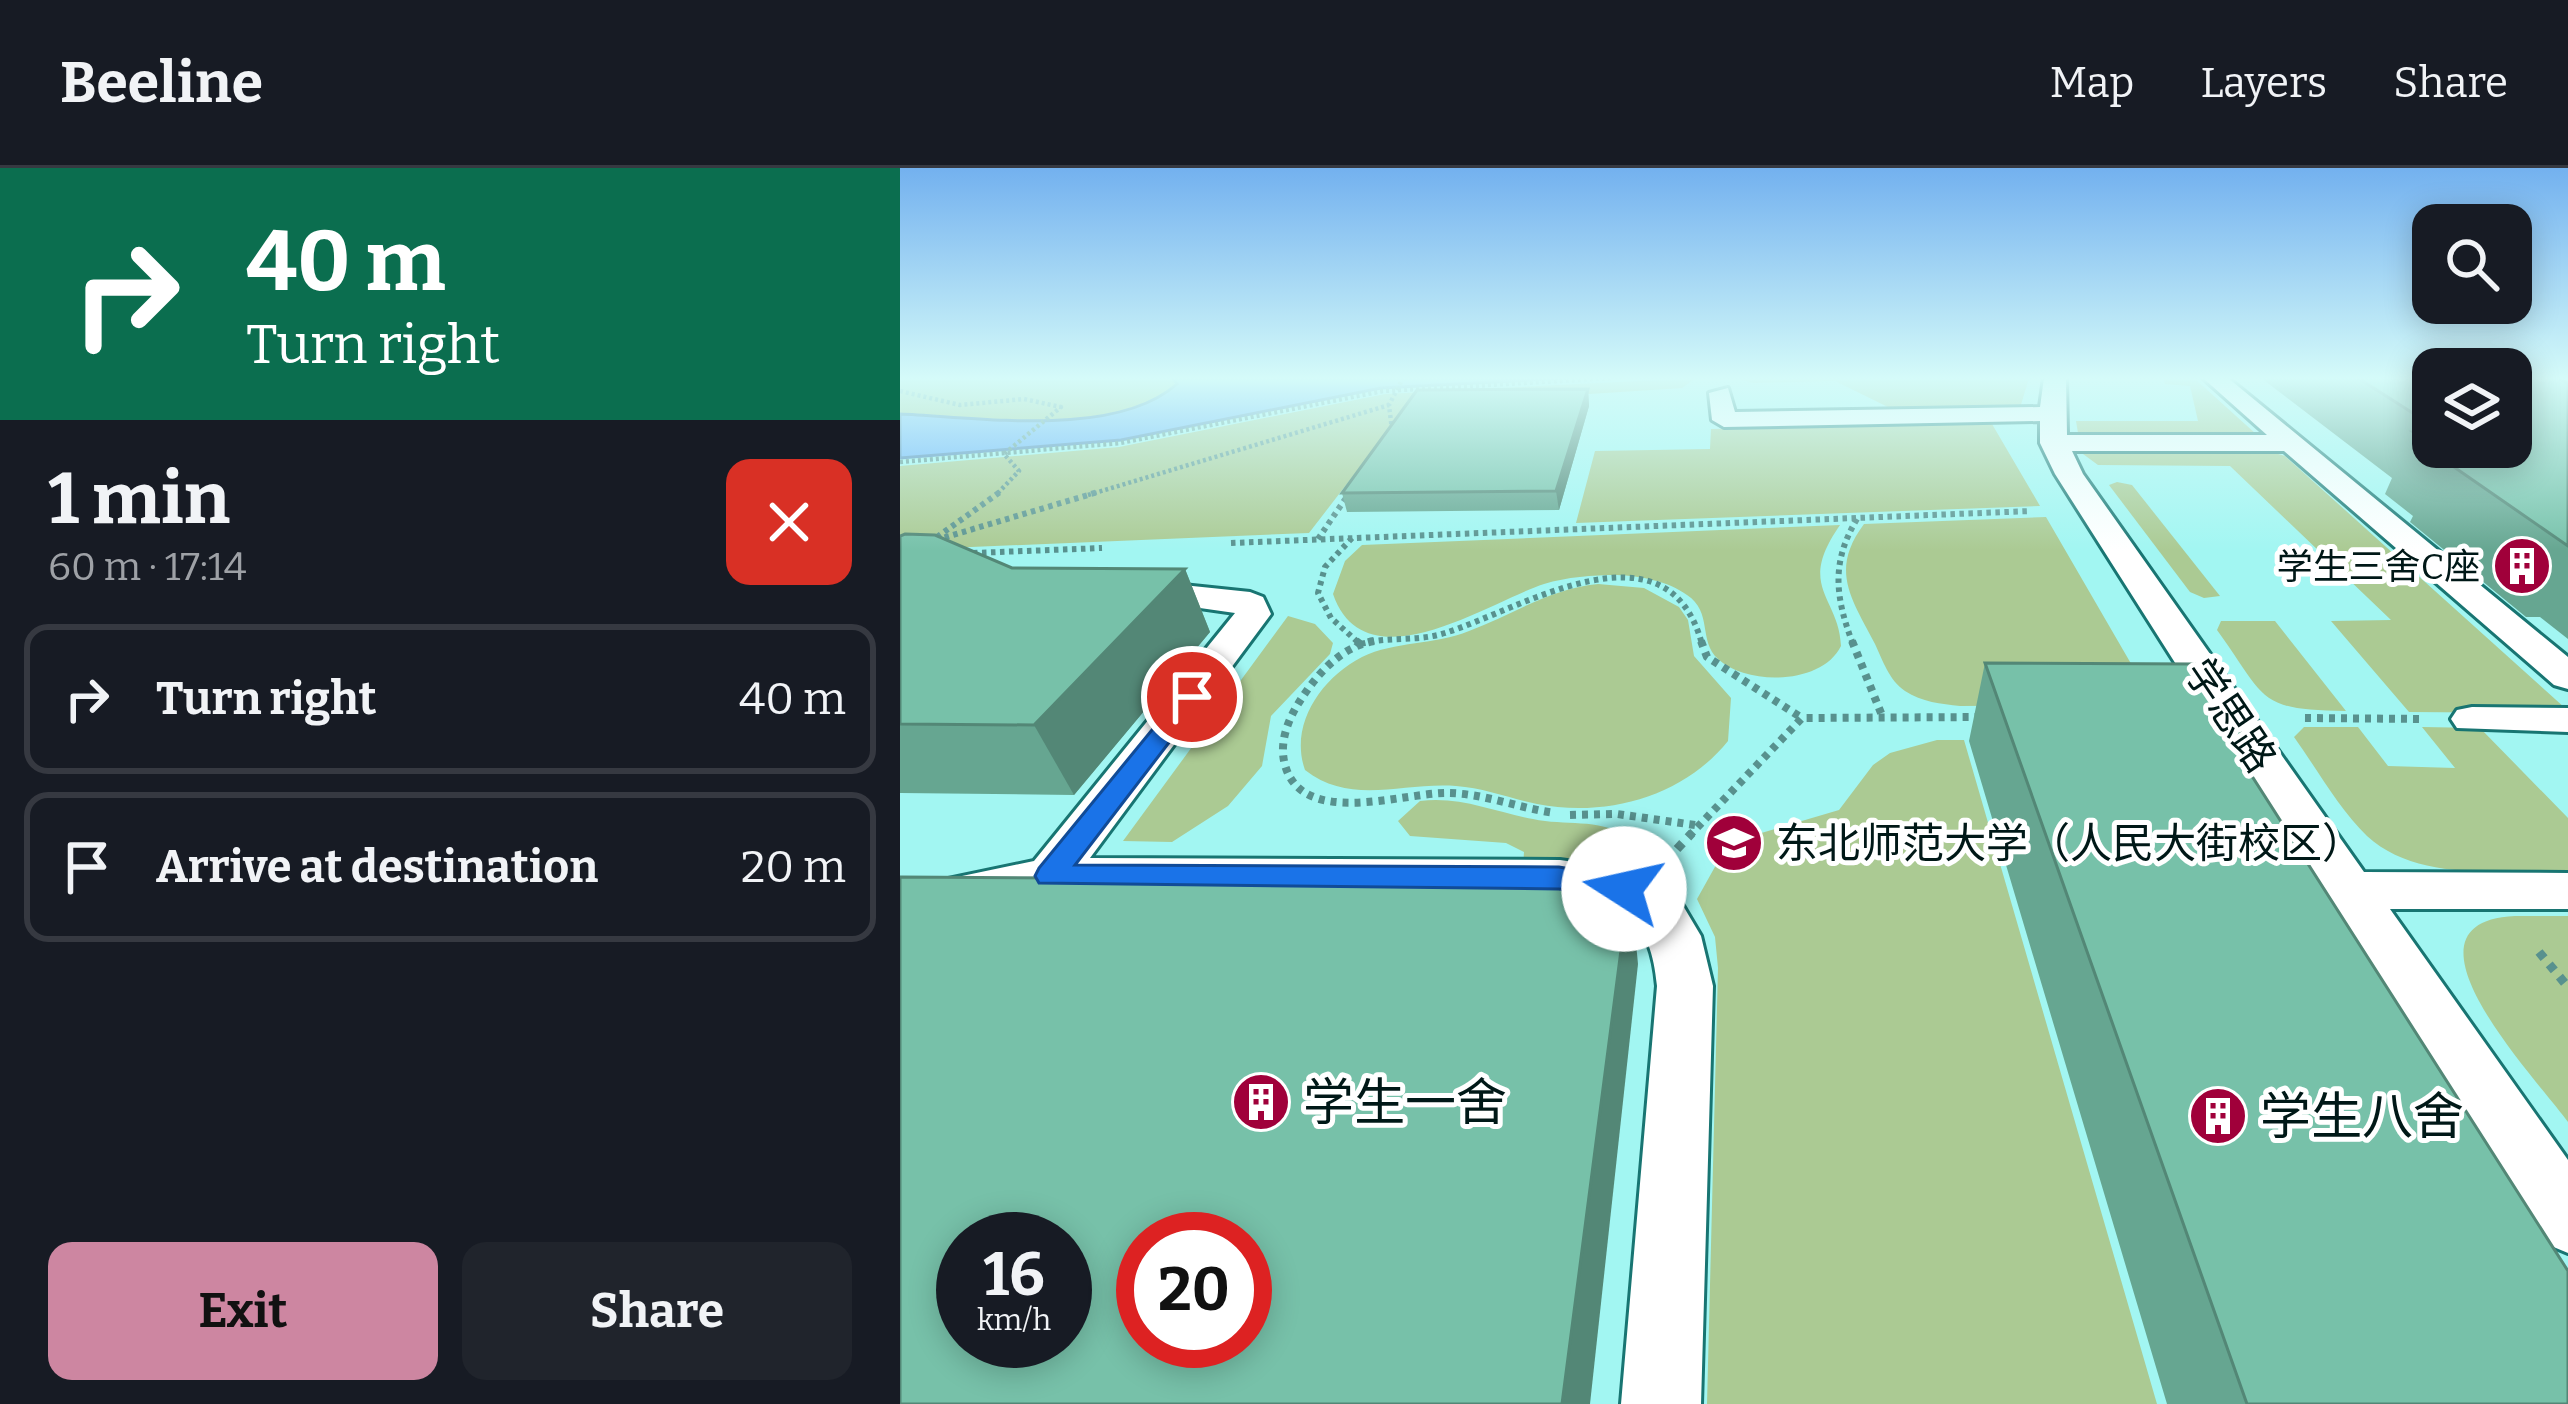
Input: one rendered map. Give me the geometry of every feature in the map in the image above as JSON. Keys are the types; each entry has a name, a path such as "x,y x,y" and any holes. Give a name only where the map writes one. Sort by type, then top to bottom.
{"lane":[{"name":"学思路","path":"2062,436 2093,509 2568,1219"},
{"path":"2234,436 2290,443"},
{"path":"2281,436 2568,677"},
{"path":"1050,876 1253,614 1252,604 1238,599 1106,588"},
{"path":"2472,719 2568,720"},
{"path":"900,908 1050,876 1559,878 1593,880 1650,904 1672,926 1684,970 1661,1404"},
{"path":"2348,890 2568,891"}],"path":[{"path":"1004,454 1026,436"},
{"path":"900,462 1160,436"},
{"path":"932,541 1286,436"},
{"path":"922,548 1015,481 1019,471 1004,454"},
{"path":"1317,540 1354,487"},
{"path":"1221,544 2093,509"},
{"path":"1858,518 1836,554 1834,594 1882,718"},
{"path":"1352,538 1324,566 1318,598 1324,614 1360,644"},
{"path":"959,554 1102,548"},
{"path":"1695,825 1540,812 1474,794 1350,802 1300,789 1282,757 1289,717 1314,682 1360,644 1458,630 1530,595 1573,582 1648,584 1688,603 1697,617 1700,646 1718,667 1802,718 1999,717"},
{"path":"2232,717 2414,719"},
{"path":"1650,904 1671,857 1695,825 1802,718"}],"green space":[{"path":"1176,436 1384,436 1309,533 900,550 900,466 1119,447"},
{"path":"1711,436 1999,436 2040,506 1576,523 1595,451 1710,449"},
{"path":"2090,450 2268,451 2285,456 2565,708 2558,713 2409,712 2331,621 2391,620 2230,466 2098,465 2083,454"},
{"path":"2109,485 2132,485 2220,596 2204,598 2190,592"},
{"path":"2046,517 2155,705 1960,706 1925,700 1899,687 1848,585 1848,556 1864,524"},
{"path":"1840,525 1827,546 1820,578 1841,646 1818,668 1783,677 1747,674 1718,659 1708,644 1695,602 1671,586 1644,578 1598,575 1553,582 1462,620 1399,636 1372,634 1349,621 1333,594 1345,561 1362,545"},
{"path":"1598,584 1644,588 1679,607 1688,620 1694,656 1731,698 1728,741 1689,776 1667,789 1617,805 1564,808 1456,786 1359,790 1322,781 1305,770 1301,736 1305,720 1322,690 1347,666 1375,652 1456,635 1548,597"},
{"path":"1288,616 1315,624 1333,643 1330,654 1271,716 1262,766 1228,806 1172,842 1123,841"},
{"path":"2221,621 2275,621 2346,711 2295,708 2266,696 2217,630"},
{"path":"2304,727 2358,727 2388,766 2455,768 2422,727 2480,728 2568,818 2568,871 2463,871 2411,861 2388,851 2357,825 2294,737"},
{"path":"1937,740 1964,740 2157,1404 1707,1404 1718,968 1715,937 1697,899 1721,856 1741,839 1839,810 1873,765 1890,753"},
{"path":"1420,801 1463,803 1615,830 1626,836 1631,859 1622,871 1523,867 1524,852 1506,843 1410,836 1398,821"},
{"path":"2515,916 2568,916 2568,1122 2503,1039 2467,972 2464,945 2479,925"}],"water":[{"path":"900,436 1143,436 1121,440 900,458"}],"building":[{"path":"1384,436 1573,436 1556,491 1342,493"},
{"path":"2532,436 2568,436 2568,546 2455,468 2532,468"},
{"path":"935,535 1012,568 1185,569 1034,725 900,724 900,536"},
{"name":"学生八舍","path":"1985,663 2195,664 2250,747 2234,748 2568,1271 2568,1404 2247,1404"},
{"name":"学生一舍","path":"900,877 1630,881 1562,1404 900,1404"}],"place":[{"name":"学生三舍C座","path":"2522,566"},
{"name":"东北师范大学（人民大街校区）","path":"1734,843"},
{"name":"学生一舍","path":"1261,1102"},
{"name":"学生八舍","path":"2218,1116"}],"route":[{"path":"1192,697 1050,876 1559,878 1593,880 1624,889"}]}
